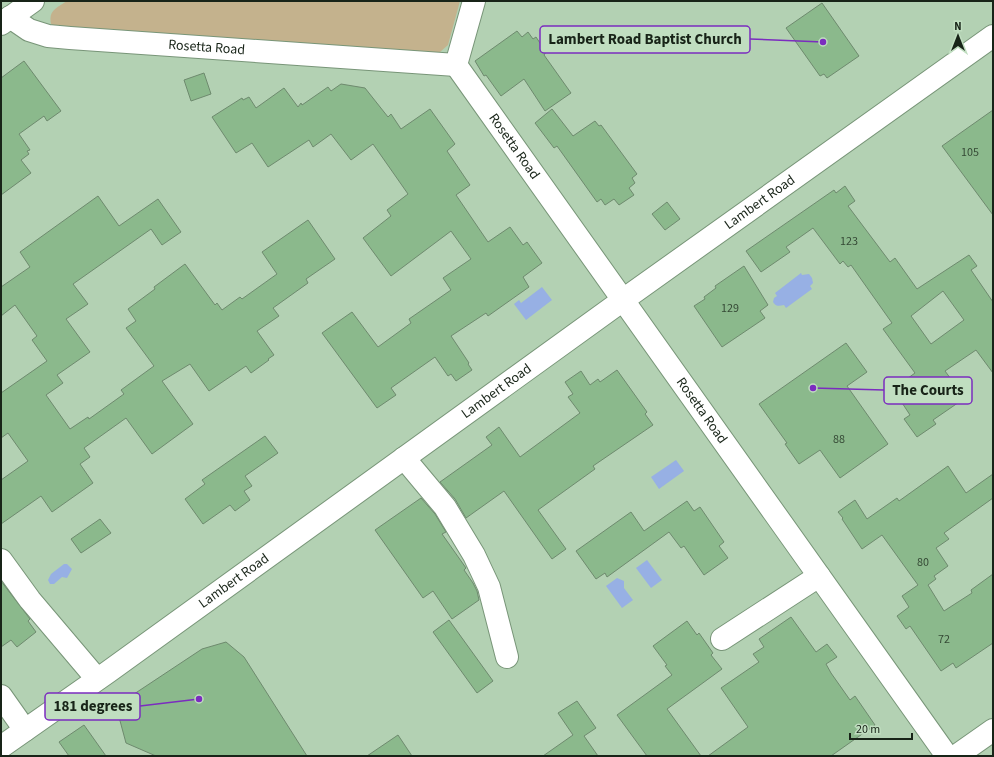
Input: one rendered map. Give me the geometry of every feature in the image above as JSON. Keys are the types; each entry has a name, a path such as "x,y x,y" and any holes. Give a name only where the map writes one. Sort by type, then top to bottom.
{"street":[{"path":"5,20 33,1"},
{"path":"456,64 474,1"},
{"name":"Rosetta Road","path":"5,20 48,36 456,64 947,756"},
{"name":"Lambert Road","path":"1,746 97,679 623,300 993,36"},
{"path":"404,458 445,507 474,555 489,587 507,657"},
{"path":"1,560 30,600 97,679"},
{"path":"722,639 818,576"},
{"path":"1,696 25,730"},
{"path":"956,756 993,730"}],"shaded area":[{"path":"67,1 460,1 448,45 440,52 433,55 57,28 51,24 50,19 52,12"}],"water":[{"path":"801,273 802,275 809,274 812,278 813,283 810,286 812,289 786,308 784,305 775,305 773,302 774,298 777,296 775,293"},
{"path":"542,287 552,300 526,320 514,304 519,300 521,303"},
{"path":"676,460 684,471 659,489 651,477"},
{"path":"647,560 662,580 651,588 636,568"},
{"path":"64,564 67,564 72,569 67,578 62,577 54,584 50,584 48,580 51,574"},
{"path":"617,578 624,581 624,588 633,600 622,608 606,586"}],"building":[{"path":"822,3 859,56 827,78 824,74 820,76 786,28"},
{"path":"517,31 522,37 528,32 533,39 536,37 546,52 544,55 571,93 545,111 524,79 501,96 486,75 484,76 475,61"},
{"path":"24,61 61,111 47,121 44,116 19,134 30,150 27,151 29,154 21,160 31,173 1,195 1,78"},
{"path":"204,73 211,94 191,101 184,80"},
{"path":"341,84 365,88 388,117 391,114 401,129 430,109 455,144 447,151 470,185 456,195 488,242 510,227 523,245 527,242 542,263 523,277 529,287 488,316 486,313 451,336 472,370 456,381 451,374 448,376 435,357 391,388 396,395 377,408 322,333 352,312 378,347 411,323 409,319 451,290 443,278 471,259 451,231 391,276 363,238 391,216 387,210 408,194 373,144 351,160 331,134 313,147 309,140 268,167 252,143 236,153 212,117 242,98 243,100 249,97 256,108 284,88 298,107 301,103 302,105 328,87 331,91"},
{"path":"552,109 573,136 595,121 599,126 601,125 637,174 632,178 635,183 629,188 634,195 619,205 614,199 605,205 601,199 597,202 557,146 554,148 535,123"},
{"path":"993,110 993,215 942,146"},
{"path":"845,186 855,201 848,206 890,262 895,258 917,289 969,255 977,266 971,270 993,302 993,373 976,350 945,371 965,398 933,420 936,424 917,437 904,419 910,415 893,389 915,373 883,329 892,323 851,265 848,267 843,261 840,264 813,228 786,247 790,252 761,272 746,251 834,190 836,193","holes":["943,291 964,320 931,344 911,316"]},
{"path":"98,196 119,226 158,199 181,232 162,245 151,229 73,284 88,304 66,319 90,352 57,375 63,383 46,395 70,429 88,417 89,419 124,394 121,390 154,366 126,328 136,321 128,309 185,264 215,305 217,303 222,310 240,297 242,299 277,274 262,252 308,220 335,259 306,279 308,283 273,308 279,316 257,331 274,355 251,373 246,366 209,391 190,364 162,381 193,424 152,454 126,418 84,448 90,457 80,464 93,483 52,512 41,496 1,524 1,480 28,461 8,433 1,438 1,393 47,361 32,340 37,336 15,305 1,316 1,287 30,267 20,252"},
{"path":"667,202 680,219 665,230 652,214"},
{"path":"744,266 768,305 760,311 765,318 722,347 694,306 705,299 704,297 716,288 715,286"},
{"path":"846,343 867,372 847,386 888,444 840,478 820,450 799,464 785,444 787,443 759,404"},
{"path":"617,370 647,412 645,414 653,425 593,466 595,469 538,510 566,549 552,559 504,491 466,518 455,499 440,482 492,445 486,437 499,427 520,457 580,413 568,397 573,394 565,382 581,371 590,385 598,379 600,382"},
{"path":"265,436 278,453 245,476 252,486 244,491 250,500 235,511 230,505 203,524 185,499 205,484 202,480"},
{"path":"948,466 966,493 993,474 993,498 944,533 949,539 936,548 948,566 934,576 936,579 928,585 944,611 972,593 971,590 993,574 993,643 956,668 953,663 941,671 910,626 906,629 897,616 909,607 902,596 918,585 882,535 862,549 838,512 855,500 867,519 897,498 899,501"},
{"path":"421,498 435,514 446,532 442,534 466,568 464,570 477,591 479,600 452,619 433,591 423,598 375,530"},
{"path":"687,501 694,511 700,507 724,542 719,546 728,558 704,575 684,546 681,548 669,532 607,577 605,573 596,579 576,551 631,512 644,531"},
{"path":"100,519 111,533 81,553 71,539"},
{"path":"1,581 30,619 28,621 36,632 17,647 11,640 1,647"},
{"path":"791,617 816,652 827,644 837,657 826,664 831,673 850,700 855,696 875,725 831,756 708,756 748,727 721,688 759,662 753,654 764,647 759,639"},
{"path":"449,620 493,681 477,693 433,632"},
{"path":"687,621 697,635 699,633 713,653 711,655 722,669 667,709 701,756 647,756 617,715 672,675 665,666 667,665 653,646"},
{"path":"226,642 244,657 307,756 156,756 126,743 119,717 119,709 125,700 202,649"},
{"path":"577,701 596,728 584,736 598,756 543,756 573,735 558,713"},
{"path":"84,725 106,756 69,756 59,742"},
{"path":"398,735 412,756 367,756"}],"place":[{"name":"Lambert Road Baptist Church","path":"823,42"},
{"name":"The Courts","path":"813,388"},
{"name":"181 degrees","path":"199,699"}]}
